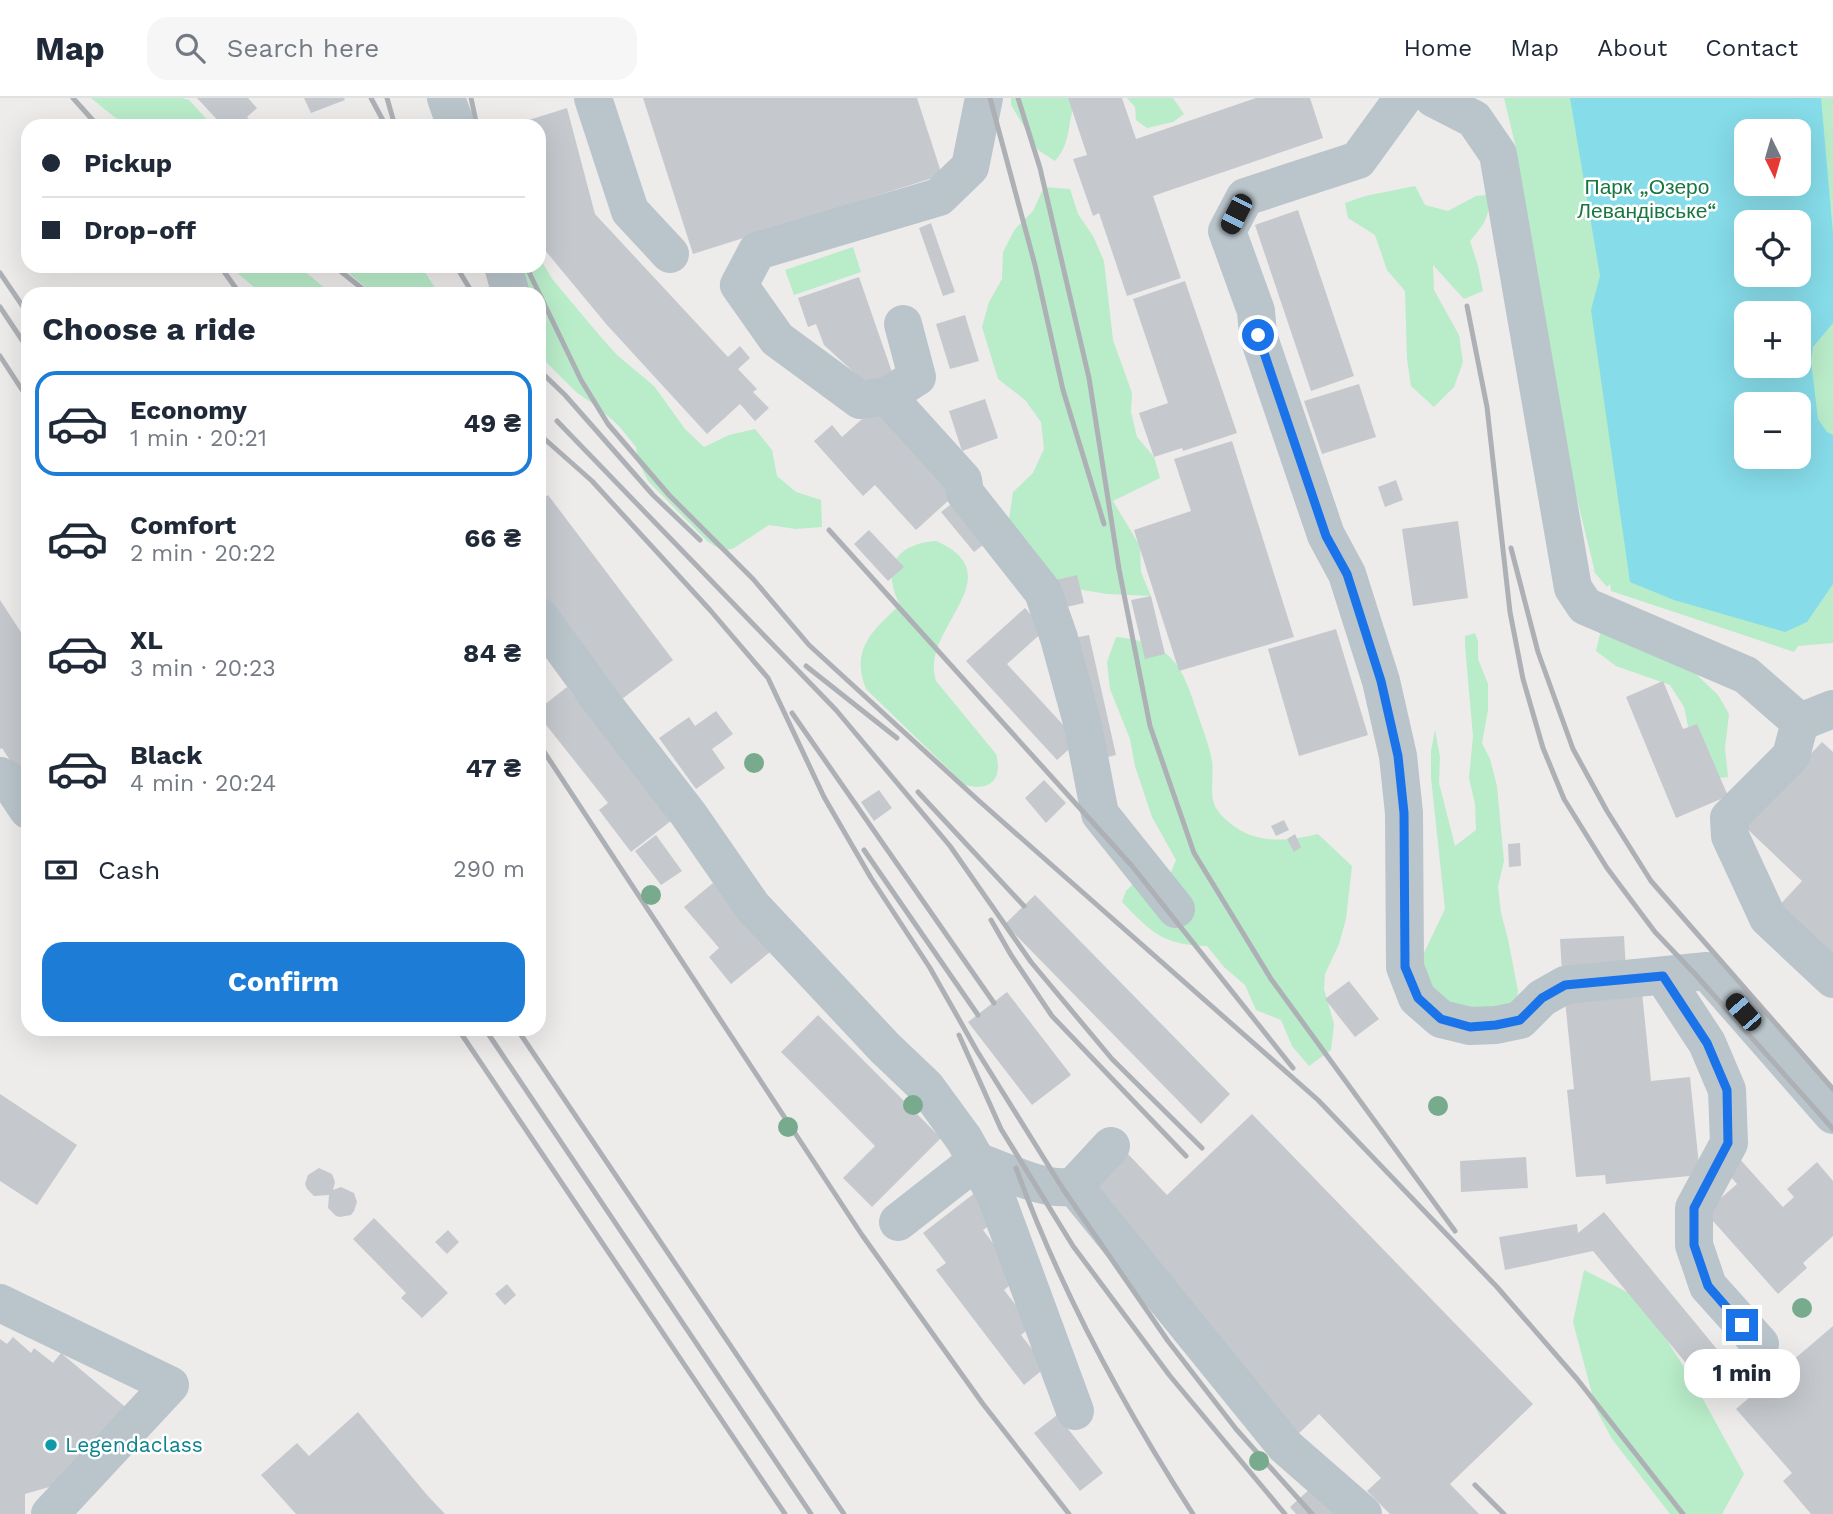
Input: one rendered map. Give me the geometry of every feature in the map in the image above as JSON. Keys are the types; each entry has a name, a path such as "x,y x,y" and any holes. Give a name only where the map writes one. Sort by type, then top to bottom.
{"lane":[{"path":"446,98 454,119"},
{"path":"593,98 630,211 670,254"},
{"path":"903,324 917,377 887,396 860,400 777,339 739,285 757,251 939,197 970,167 984,98"},
{"path":"1403,98 1358,160 1245,198 1227,231 1256,311 1258,335 1326,536 1347,574 1381,681 1398,756 1404,813 1405,967 1418,998 1441,1019 1470,1027 1496,1025 1520,1020 1542,998 1565,985 1707,971 1833,1115"},
{"path":"1433,98 1474,119 1498,154 1573,588 1585,606 1746,675 1816,716 1791,756 1729,818 1730,836 1768,918 1833,979"},
{"path":"887,396 963,480 965,493 1043,593 1059,638 1083,726 1100,814 1176,909"},
{"path":"546,626 689,815 752,906 885,1048 926,1087 964,1139 995,1194 1075,1411"},
{"path":"0,776 8,780 21,800"},
{"path":"1663,976 1707,1043 1727,1090 1728,1143 1694,1208 1694,1245 1708,1286 1760,1344"},
{"path":"976,1161 1063,1189 1074,1186 1111,1146"},
{"path":"898,1222 976,1161"},
{"path":"1074,1186 1285,1446 1363,1514"},
{"path":"0,1303 170,1385 50,1514"}],"green space":[{"path":"91,98 183,98 189,100 207,119 118,119"},
{"path":"1011,98 1077,98 1067,138 1055,161 1038,150 1011,105"},
{"path":"1127,98 1173,98 1184,114 1173,122 1147,128 1136,120 1135,107"},
{"name":"Парк „Озеро Левандівське“","path":"1504,98 1833,98 1833,643 1798,646 1794,652 1611,591 1610,584 1607,587 1590,567 1595,572 1563,442 1533,275 1517,152"},
{"path":"1415,186 1425,205 1448,211 1476,196 1487,195 1488,202 1485,220 1470,241 1483,291 1464,299 1433,265 1434,290 1459,335 1463,362 1454,387 1434,407 1411,386 1407,359 1405,291 1387,270 1375,235 1348,218 1345,203"},
{"path":"1044,187 1070,189 1078,214 1093,236 1104,261 1113,340 1132,393 1131,412 1137,437 1154,457 1160,478 1113,501 1140,546 1141,572 1151,596 1107,594 1053,585 1009,519 1013,492 1033,473 1044,449 1041,422 1025,400 998,379 982,327 989,302 1002,279 1003,252 1015,229 1033,211"},
{"path":"853,247 861,272 794,295 785,270"},
{"path":"546,268 600,336 617,355 654,386 685,429 704,447 729,435 755,429 772,450 777,476 796,492 821,500 822,527 796,529 769,525 734,548 723,551 707,541 648,481 639,463 636,447 619,426 576,392 546,362 546,287 514,287 508,273 546,273"},
{"path":"237,273 306,273 324,287 254,287"},
{"path":"348,273 426,273 434,287 366,287"},
{"path":"936,541 957,553 966,567 968,582 938,648 934,673 936,681 996,754 998,770 988,785 965,785 866,689 862,675 861,663 867,641 900,605 892,580 895,560 910,547"},
{"path":"1601,630 1696,674 1718,695 1729,714 1725,748 1728,777 1710,779 1688,726 1684,707 1670,685 1616,666 1596,651"},
{"path":"1475,633 1478,659 1488,684 1488,710 1482,743 1490,759 1497,786 1504,861 1498,886 1501,913 1518,991 1516,1007 1490,1009 1438,1005 1423,983 1422,957 1445,909 1431,778 1431,751 1435,730 1440,757 1439,783 1455,846 1476,830 1475,804 1469,778 1473,736 1465,646 1465,636"},
{"path":"1116,637 1135,640 1162,651 1180,669 1208,743 1213,799 1216,807 1231,824 1241,831 1262,838 1284,839 1318,834 1352,866 1346,919 1339,944 1325,974 1324,989 1334,1024 1331,1050 1309,1066 1292,1046 1281,1020 1256,1010 1245,985 1224,967 1207,946 1179,943 1159,935 1122,902 1126,891 1134,883 1166,884 1176,860 1152,817 1135,766 1130,739 1110,689 1107,662"},
{"path":"1584,1270 1631,1294 1664,1336 1693,1381 1744,1474 1722,1514 1670,1514 1612,1439 1596,1409 1573,1322"}],"water":[{"name":"Парк „Озеро Левандівське“","path":"1570,98 1821,98 1833,234 1833,323 1813,347 1811,361 1818,419 1827,432 1833,435 1833,584 1807,622 1785,632 1674,600 1630,582 1591,310 1600,276"}],"building":[{"path":"197,98 248,98 257,108 247,117 249,119 216,119"},
{"path":"304,98 344,98 345,100 311,113"},
{"path":"643,98 917,98 942,175 693,254"},
{"path":"1068,98 1122,98 1136,139 1256,98 1310,98 1323,138 1153,196 1181,278 1127,296 1099,213 1093,216 1073,159 1087,155"},
{"path":"567,108 595,214 728,357 740,346 750,358 738,369 757,389 753,392 769,408 755,421 740,404 707,434 607,325 546,251 546,119 532,119"},
{"path":"1298,210 1354,376 1311,391 1255,225"},
{"path":"931,223 955,292 943,296 919,228"},
{"path":"859,277 894,378 869,386 824,345 816,324 808,327 798,298"},
{"path":"1185,281 1237,433 1183,451 1182,448 1154,457 1139,413 1168,403 1133,299"},
{"path":"965,315 979,361 950,369 936,324"},
{"path":"1359,384 1376,437 1322,454 1304,401"},
{"path":"985,399 998,438 962,451 949,411"},
{"path":"880,403 960,490 916,530 875,485 863,496 814,441 832,425 842,437"},
{"path":"1232,441 1294,637 1179,671 1134,530 1191,511 1174,459"},
{"path":"1396,480 1403,500 1385,507 1378,487"},
{"path":"548,495 673,660 622,699 546,599"},
{"path":"954,502 987,542 974,552 941,512"},
{"path":"1458,521 1468,598 1413,606 1402,529"},
{"path":"869,530 904,567 888,581 854,544"},
{"path":"1077,575 1084,603 1062,608 1056,580"},
{"path":"1151,596 1165,654 1145,659 1131,600"},
{"path":"0,600 21,632 21,777 2,748 0,749"},
{"path":"1025,608 1045,630 1007,664 1078,741 1057,760 966,661"},
{"path":"1336,629 1368,735 1299,756 1268,649"},
{"path":"1089,635 1116,755 1096,760 1069,639"},
{"path":"1663,681 1683,729 1697,724 1728,796 1676,818 1626,697"},
{"path":"567,687 672,820 631,852 599,810 608,803 546,725 546,704"},
{"path":"716,711 733,734 712,749 725,768 696,789 659,738 689,717 695,726"},
{"path":"1822,742 1833,752 1833,970 1773,912 1802,881 1743,825"},
{"path":"1044,780 1066,803 1046,823 1025,798"},
{"path":"879,790 892,808 874,821 861,802"},
{"path":"1284,820 1289,830 1276,836 1271,826"},
{"path":"1295,834 1301,847 1294,852 1287,839"},
{"path":"656,835 682,871 661,885 635,851"},
{"path":"1520,843 1521,866 1509,867 1508,844"},
{"path":"713,883 770,952 731,984 709,957 719,948 684,907"},
{"path":"1035,895 1230,1094 1201,1124 1005,924"},
{"path":"1624,936 1626,970 1562,974 1560,939"},
{"path":"1349,981 1379,1019 1355,1037 1325,999"},
{"path":"1007,992 1071,1075 1032,1105 968,1022"},
{"path":"1642,992 1651,1081 1690,1077 1700,1175 1606,1184 1605,1175 1576,1177 1567,1090 1574,1089 1565,1000"},
{"path":"818,1015 941,1138 872,1207 843,1178 875,1146 781,1052"},
{"path":"0,1094 77,1145 37,1205 0,1181"},
{"path":"1252,1114 1533,1404 1450,1484 1479,1514 1390,1514 1367,1491 1381,1478 1319,1414 1294,1438 1084,1196 1128,1154 1167,1195"},
{"path":"1737,1156 1783,1207 1794,1197 1787,1189 1817,1162 1833,1181 1833,1236 1803,1263 1807,1268 1778,1294 1705,1212 1737,1184 1723,1168"},
{"path":"1526,1157 1528,1188 1461,1192 1460,1161"},
{"path":"319,1168 332,1174 335,1182 333,1190 341,1187 354,1193 357,1202 351,1215 336,1216 328,1208 329,1195 314,1196 307,1189 305,1184 308,1175"},
{"path":"976,1192 997,1220 983,1230 1019,1278 1004,1290 1032,1326 1021,1335 1046,1367 1024,1385 936,1270 946,1263 923,1233"},
{"path":"1604,1212 1730,1365 1705,1386 1593,1251 1505,1270 1499,1237 1577,1224 1578,1233"},
{"path":"374,1218 448,1293 422,1318 401,1298 406,1293 353,1239"},
{"path":"448,1230 459,1242 447,1254 435,1242"},
{"path":"507,1284 516,1295 505,1305 495,1294"},
{"path":"1833,1326 1833,1514 1811,1514 1783,1481 1792,1473 1736,1409"},
{"name":"Legendaclass","path":"13,1337 31,1353 34,1348 53,1363 61,1353 129,1410 77,1479 25,1494 25,1514 0,1514 0,1339 7,1344"},
{"path":"358,1412 445,1514 296,1514 261,1475 297,1443 309,1456"},
{"path":"1057,1415 1103,1473 1080,1491 1034,1433"},
{"path":"1312,1487 1337,1514 1296,1514 1290,1507"}],"railway":[{"path":"73,98 92,119"},
{"path":"371,98 382,119"},
{"path":"387,98 393,119"},
{"path":"471,98 476,119"},
{"path":"990,98 1035,265 1063,390 1104,524"},
{"path":"1018,98 1040,168 1089,378 1119,569 1150,726 1194,853 1271,979 1455,1231"},
{"path":"0,273 21,304"},
{"path":"225,273 235,287"},
{"path":"343,273 360,287"},
{"path":"460,273 469,287"},
{"path":"529,273 536,287"},
{"path":"1467,306 1487,407 1510,612 1523,679 1543,748 1564,799 1607,868 1655,932 1833,1129"},
{"path":"0,307 21,338"},
{"path":"546,307 581,380 608,424 669,495 753,579 809,645 978,800 1318,1100 1497,1287 1577,1379 1683,1514"},
{"path":"0,356 21,388"},
{"path":"546,377 653,495 700,540"},
{"path":"557,421 836,710 950,846 1031,962 1112,1059 1202,1148"},
{"path":"546,440 592,481 768,678 824,797 1063,1189 1168,1341 1236,1429 1312,1514"},
{"path":"829,530 1132,866 1293,1068"},
{"path":"1511,548 1538,652 1573,749 1607,811 1651,881 1833,1089"},
{"path":"806,666 897,738"},
{"path":"792,713 994,1003"},
{"path":"546,755 862,1235 983,1404 1069,1514"},
{"path":"918,792 1024,906"},
{"path":"864,850 978,1015"},
{"path":"991,920 1052,1016 1186,1156"},
{"path":"959,1035 1001,1129 1073,1246 1170,1376 1285,1514"},
{"path":"463,1036 785,1514"},
{"path":"490,1036 811,1514"},
{"path":"522,1036 844,1514"},
{"path":"1016,1168 1052,1258 1095,1346 1142,1431 1193,1514"},
{"path":"1475,1485 1504,1514"}],"place":[{"name":"Legendaclass","path":"51,1445"}],"route":[{"path":"1258,335 1326,536 1347,574 1381,681 1398,756 1404,813 1405,967 1418,998 1441,1019 1470,1027 1496,1025 1520,1020 1542,998 1565,985 1663,976 1707,1043 1727,1090 1728,1143 1694,1208 1694,1245 1708,1286 1742,1325"}]}
